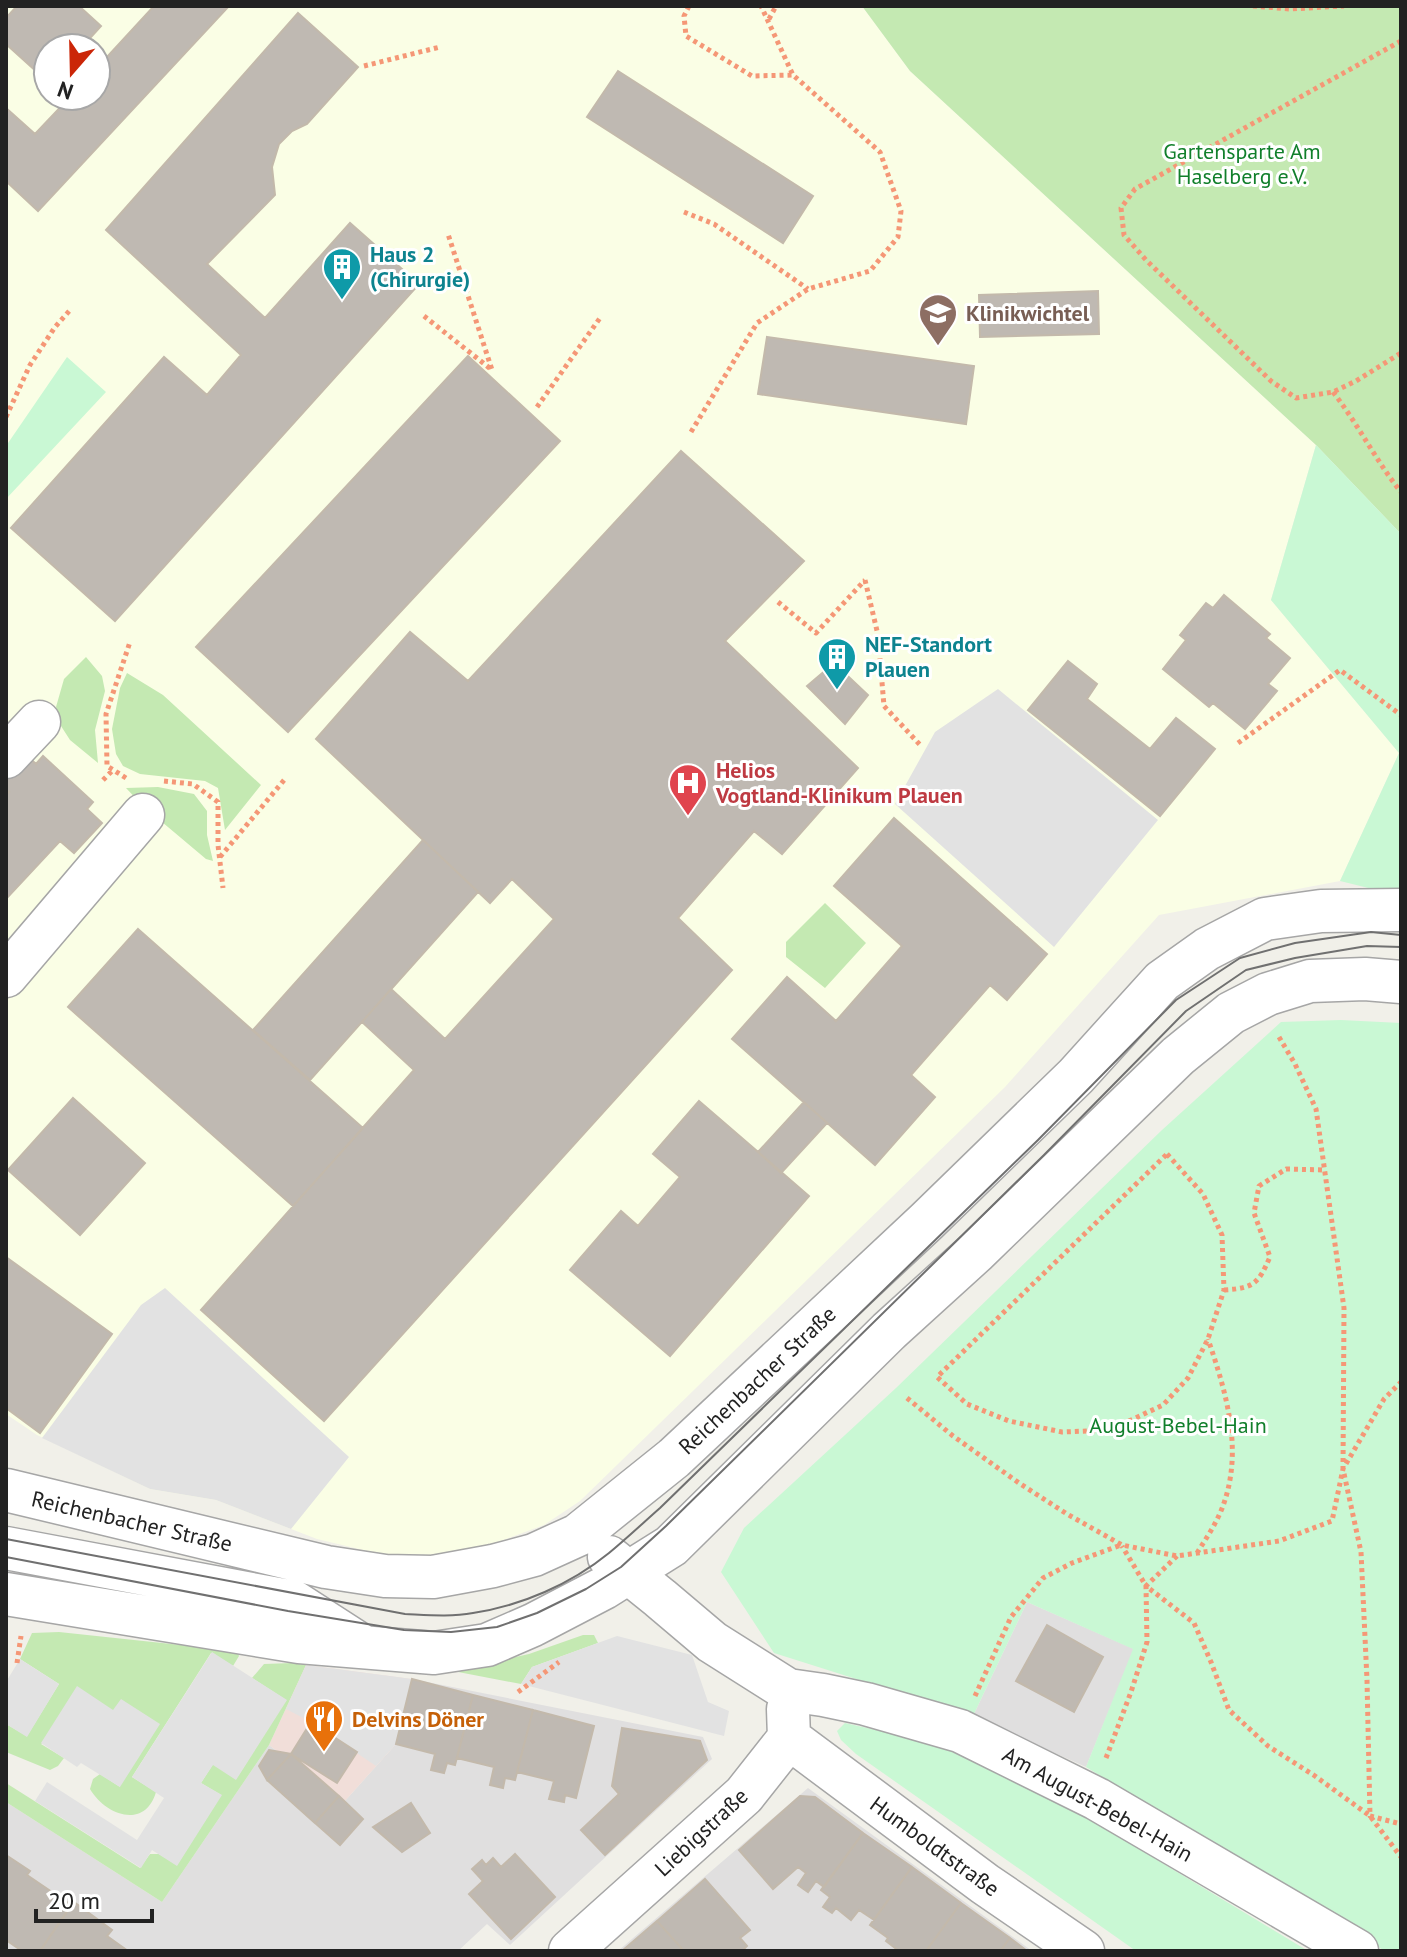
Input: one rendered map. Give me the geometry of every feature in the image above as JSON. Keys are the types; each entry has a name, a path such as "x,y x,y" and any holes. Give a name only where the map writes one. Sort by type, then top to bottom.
{"street":[{"path":"6,757 39,722"},
{"path":"6,976 145,792"},
{"name":"Reichenbacher Straße","path":"6,1490 326,1567 385,1576 433,1577 534,1555 578,1535 674,1458 927,1221 1076,1076 1162,981 1207,949 1265,919 1321,911 1401,910"},
{"path":"14,1611 366,1649 434,1653 487,1645 533,1625 629,1573 671,1546 889,1331 976,1252 1178,1056 1231,1013 1268,994 1310,981 1365,979 1401,982"},
{"path":"578,1535 712,1642 806,1693 789,1738"},
{"path":"6,1548 294,1602 366,1649"},
{"path":"294,1602 385,1576"},
{"name":"Am August-Bebel-Hain","path":"806,1693 866,1704 960,1731 1097,1799 1357,1951"},
{"name":"Liebigstraße","path":"570,1951 744,1795 789,1738"},
{"name":"Humboldtstraße","path":"789,1738 985,1884 1083,1951"}],"path":[{"path":"689,6 684,16 686,36 752,76 793,75"},
{"path":"691,432 757,323 808,289 870,271 898,237 901,211 880,152 793,75 761,6"},
{"path":"768,20 776,6"},
{"path":"1253,6 1290,9 1344,6"},
{"path":"1401,41 1135,189 1121,208 1124,235 1146,260 1271,381 1296,398 1333,392 1401,353"},
{"path":"364,66 440,47"},
{"path":"684,212 714,224 808,289"},
{"path":"424,316 492,370 448,234"},
{"path":"6,417 30,365 71,309"},
{"path":"537,407 600,318"},
{"path":"1333,392 1401,492"},
{"path":"778,602 816,633 865,580 878,635 884,706 922,747"},
{"path":"130,642 106,714 107,766 145,792 193,784 218,802 223,888"},
{"path":"1238,743 1340,670 1401,715"},
{"path":"103,780 113,770"},
{"path":"219,857 285,779"},
{"path":"907,1398 953,1436 1019,1483 1122,1545 1177,1556 1197,1554 1279,1541 1332,1521 1343,1469 1344,1308 1316,1109 1279,1037"},
{"path":"1167,1154 1203,1194 1222,1235 1224,1290 1208,1339 1188,1378 1163,1405 1110,1430 1062,1432 1009,1421 967,1404 937,1377 1167,1154"},
{"path":"1224,1290 1245,1289 1261,1276 1270,1257 1254,1213 1259,1186 1286,1169 1325,1170"},
{"path":"1197,1554 1225,1502 1233,1460 1231,1421 1223,1382 1208,1339"},
{"path":"1370,1816 1361,1552 1343,1469 1384,1399 1401,1382"},
{"path":"1122,1545 1146,1586 1194,1623 1229,1710 1268,1746 1370,1816 1401,1857"},
{"path":"971,1707 1011,1617 1043,1578 1072,1563 1122,1545"},
{"path":"1102,1768 1147,1642 1146,1586 1177,1556"},
{"path":"14,1611 17,1663"},
{"path":"518,1692 559,1662"},
{"path":"1370,1816 1401,1824"}],"shaded area":[{"name":"Helios Vogtland-Klinikum Plauen","path":"6,6 862,6 910,71 1316,445 1271,600 1399,753 1340,881 1159,915 1005,1087 580,1501 544,1525 498,1542 444,1555 380,1554 317,1539 216,1500 150,1489 37,1435 6,1414"},
{"path":"998,689 1158,820 1054,947 895,804 935,732"},
{"path":"165,1288 349,1457 291,1529 216,1500 150,1489 42,1438 141,1305"},
{"path":"1027,1602 1134,1649 1086,1767 973,1716"},
{"path":"617,1636 692,1655 708,1702 729,1711 724,1736 521,1684 532,1667"},
{"path":"212,1652 287,1700 236,1780 213,1765 201,1783 222,1795 177,1866 152,1850 141,1868 35,1801 47,1782 137,1840 164,1798 132,1777"},
{"path":"20,1659 59,1684 27,1737 6,1724 6,1682"},
{"path":"306,1665 412,1679 396,1744 344,1802 269,1745"},
{"path":"306,1665 412,1679 396,1744 376,1766 286,1709"},
{"path":"412,1679 703,1737 712,1759 510,1945 487,1924 458,1951 6,1951 6,1802 162,1902 269,1745 344,1802 396,1744"},
{"path":"77,1686 113,1710 121,1699 160,1724 120,1787 81,1763 77,1767 41,1743"},
{"path":"808,1788 1032,1951 618,1951"}],"green space":[{"name":"Gartensparte Am Haselberg e.V.","path":"862,6 1401,6 1401,534 1316,445 910,71"},
{"path":"67,357 106,392 6,499 6,446"},
{"path":"1316,445 1401,534 1401,896 1340,881 1399,753 1271,600"},
{"path":"86,657 102,676 105,691 95,730 98,763 70,740 61,726 56,707 64,679"},
{"path":"127,673 163,695 261,785 225,830 218,788 205,781 140,774 123,766 116,754 112,729 120,688"},
{"path":"158,787 194,794 207,811 207,835 213,861 206,859 126,788"},
{"path":"825,903 866,943 825,988 786,957 786,942"},
{"name":"August-Bebel-Hain","path":"1341,1020 1401,1023 1401,1951 1385,1951 1086,1767 1133,1649 1027,1602 973,1716 774,1653 721,1572 744,1528 896,1388 1162,1130 1281,1022"},
{"path":"59,1632 237,1651 239,1656 233,1666 211,1653 132,1777 156,1792 151,1804 134,1815 105,1806 90,1789 93,1779 100,1774 120,1787 114,1710 41,1744 64,1758 50,1770 6,1752 6,1724 27,1736 59,1684 20,1659 32,1633"},
{"path":"583,1635 594,1635 598,1643 532,1667 521,1684 453,1671 529,1654"},
{"path":"264,1664 306,1665 269,1745 162,1902 6,1802 6,1783 140,1868 150,1854 159,1854 177,1865 221,1795 201,1783 213,1764 236,1779 286,1700 252,1678"},
{"path":"845,1723 929,1742 1046,1793 1308,1951 1136,1951 856,1754 841,1740 837,1731"}],"building":[{"path":"17,6 79,6 101,26 96,32 32,32 32,68 6,44 6,18"},
{"path":"154,6 229,6 38,211 6,181 6,108 35,134 56,112 112,112 112,52"},
{"name":"Haus 2 (Chirurgie)","path":"298,13 358,67 307,124 292,131 279,144 272,167 275,195 207,264 265,318 350,223 419,284 115,621 11,528 164,357 207,395 241,355 106,230"},
{"path":"618,71 813,196 783,243 587,117"},
{"path":"1098,291 1099,334 980,337 979,295"},
{"path":"767,337 974,366 966,424 758,394"},
{"path":"468,356 560,441 288,732 196,647"},
{"path":"681,451 804,561 725,641 858,768 782,854 754,831 678,918 732,970 324,1421 201,1310 414,1070 362,1022 391,989 445,1039 554,919 512,879 490,903 316,739 410,632 468,681"},
{"path":"1224,595 1270,634 1266,638 1290,658 1268,684 1277,691 1245,729 1213,703 1209,707 1163,669 1186,640 1180,635 1206,603 1213,608"},
{"path":"1068,661 1097,684 1087,699 1150,749 1176,718 1215,749 1160,816 1028,710"},
{"name":"NEF-Standort Plauen","path":"834,663 868,695 845,724 807,686"},
{"path":"23,752 36,764 43,756 93,802 87,809 102,823 74,853 60,841 6,899 6,795 9,792 6,790 6,770"},
{"path":"894,818 1047,954 1007,1000 990,985 911,1075 935,1097 875,1165 732,1039 787,977 836,1021 902,946 834,886"},
{"path":"423,840 478,892 310,1080 253,1030"},
{"path":"138,929 363,1128 293,1206 68,1007"},
{"path":"73,1098 145,1163 80,1235 8,1170"},
{"path":"699,1101 809,1196 670,1356 570,1270 621,1211 638,1226 680,1177 653,1154"},
{"path":"804,1102 827,1123 781,1173 758,1152"},
{"path":"6,1257 112,1334 40,1433 6,1408"},
{"path":"1047,1625 1103,1657 1074,1712 1016,1681"},
{"path":"412,1679 473,1695 455,1765 447,1763 444,1773 431,1770 435,1754 396,1744"},
{"path":"473,1695 533,1710 515,1780 505,1778 503,1788 490,1785 494,1767 457,1758"},
{"path":"533,1710 594,1726 576,1798 565,1795 564,1802 549,1799 554,1781 517,1772"},
{"name":"Delvins Döner","path":"311,1722 357,1752 337,1783 291,1754"},
{"path":"622,1728 700,1741 707,1760 605,1855 581,1830 619,1794 612,1786"},
{"path":"269,1750 291,1754 267,1780 259,1766"},
{"path":"291,1754 339,1796 315,1823 267,1780"},
{"path":"339,1796 363,1819 340,1845 315,1823"},
{"path":"800,1796 815,1797 863,1833 824,1887 816,1881 808,1892 798,1885 806,1873 798,1867 773,1889 739,1850"},
{"path":"411,1803 430,1833 402,1852 373,1827"},
{"path":"863,1833 912,1867 874,1920 859,1910 851,1920 836,1908 832,1913 823,1907 830,1897 821,1890"},
{"path":"515,1854 555,1897 511,1939 469,1894 483,1881 472,1869 482,1860 486,1865 493,1858 501,1867"},
{"path":"6,1855 30,1871 27,1875 71,1905 40,1951 22,1951 6,1940"},
{"path":"912,1867 961,1903 926,1951 899,1951 870,1925"},
{"path":"705,1879 750,1930 740,1938 747,1946 742,1951 684,1951 657,1921"},
{"path":"74,1902 112,1930 107,1936 128,1951 40,1951"},
{"path":"961,1903 1010,1938 1000,1951 926,1951"},
{"path":"657,1921 684,1951 622,1951"},
{"path":"1010,1938 1027,1951 1000,1951"}],"tram line":[{"path":"6,1539 405,1614 473,1613 545,1592 594,1564 660,1508 1038,1140 1176,1000 1240,958 1295,943 1371,932 1401,935"},
{"path":"6,1557 404,1630 451,1632 497,1627 537,1613 586,1589 621,1567 666,1526 1186,1011 1246,970 1367,946 1401,947"}],"place":[{"name":"Haus 2 (Chirurgie)","path":"342,301"},
{"name":"Klinikwichtel","path":"938,347"},
{"name":"NEF-Standort Plauen","path":"837,691"},
{"name":"Helios Vogtland-Klinikum Plauen","path":"688,817"},
{"name":"Delvins Döner","path":"324,1753"}]}
